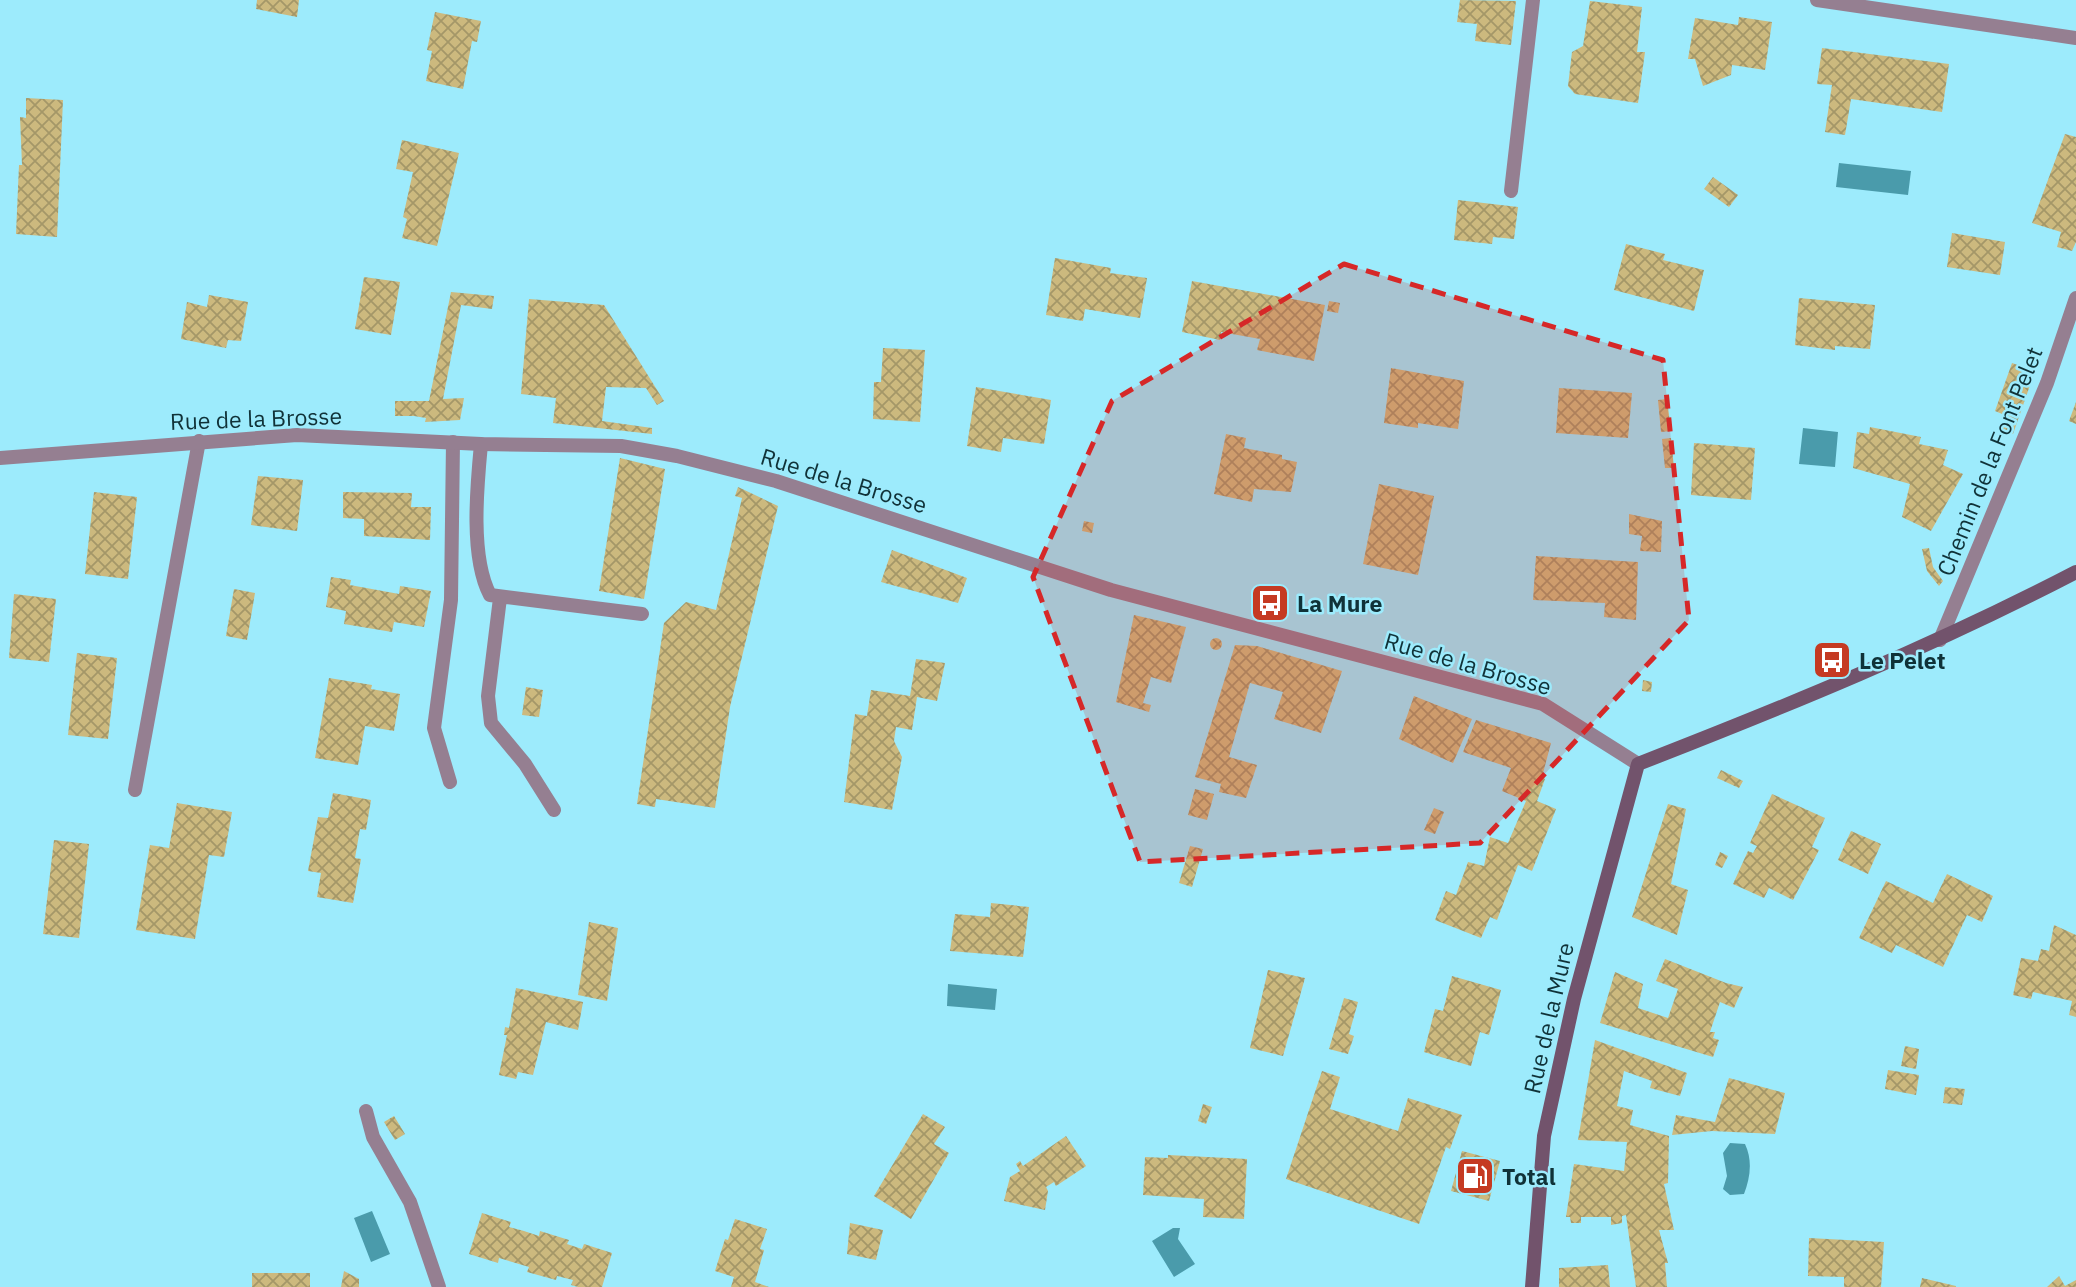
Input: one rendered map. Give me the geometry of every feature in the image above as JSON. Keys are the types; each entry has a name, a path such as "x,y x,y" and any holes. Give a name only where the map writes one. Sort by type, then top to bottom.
{"main road":[{"path":"1638,764 1845,682 1940,640 2076,572"},
{"name":"Rue de la Mure","path":"1532,1287 1544,1136 1574,999 1638,764"}],"street":[{"path":"1511,191 1533,0"},
{"path":"1817,0 2076,37"},
{"name":"Chemin de la Font Pelet","path":"1940,640 2047,383 2076,298"},
{"name":"Rue de la Brosse","path":"0,458 297,435 481,444 621,446 677,456 776,481 1111,590 1543,704 1638,764"},
{"path":"135,790 199,441"},
{"path":"450,782 434,728 451,600 453,442"},
{"path":"481,444 477,485 481,578 490,595 642,614"},
{"path":"500,598 488,696 491,723 525,764 554,810"},
{"path":"366,1111 373,1137 411,1202 439,1287"}],"highlighted area":[{"path":"1344,264 1663,360 1689,620 1480,843 1140,862 1033,577 1112,401"}],"water":[{"path":"1839,163 1911,171 1908,195 1836,187"},
{"path":"1803,428 1838,432 1835,467 1799,464"},
{"path":"948,984 997,989 995,1010 947,1006"},
{"path":"1730,1143 1745,1144 1748,1150 1750,1169 1744,1194 1730,1195 1723,1189 1727,1176 1723,1153"},
{"path":"372,1211 390,1254 371,1262 354,1218"},
{"path":"1173,1228 1180,1228 1178,1239 1195,1264 1174,1277 1152,1241"}],"building":[{"path":"257,0 299,0 297,17 256,9"},
{"path":"1460,0 1516,1 1511,45 1475,41 1477,24 1457,22"},
{"path":"1590,1 1642,7 1637,52 1645,52 1638,103 1575,94 1568,86 1572,52 1583,46"},
{"path":"435,12 481,21 477,42 472,41 463,89 426,81 432,51 427,50"},
{"path":"1739,17 1772,22 1765,70 1732,65 1731,75 1703,86 1695,59 1688,59 1695,18 1738,25"},
{"path":"1822,48 1949,64 1942,112 1851,99 1845,135 1825,132 1832,85 1817,84"},
{"path":"26,98 63,100 57,237 16,234 19,165 22,165 20,117 26,118"},
{"path":"2065,134 2076,137 2076,242 2072,251 2057,247 2061,232 2032,223"},
{"path":"402,140 459,153 437,246 402,238 407,219 403,217 413,172 396,169"},
{"path":"1713,177 1738,195 1729,207 1704,189"},
{"path":"1458,200 1518,207 1514,239 1493,237 1492,244 1454,240"},
{"path":"1952,233 2005,242 2000,275 1947,267"},
{"path":"1626,244 1665,254 1663,260 1704,270 1694,311 1614,290"},
{"path":"1055,258 1111,268 1110,273 1147,278 1140,318 1085,309 1083,321 1046,315"},
{"path":"364,277 400,282 391,335 355,329"},
{"path":"1192,281 1325,305 1314,361 1257,350 1260,339 1221,332 1220,340 1182,332"},
{"path":"451,292 494,296 492,309 461,305 443,399 464,398 460,420 425,422 426,418 395,416 395,401 429,401"},
{"path":"209,295 248,302 241,341 228,340 226,348 181,339 187,302 207,307"},
{"path":"1799,298 1875,305 1870,349 1835,346 1835,350 1795,345"},
{"path":"529,299 604,305 664,401 657,405 646,388 606,387 602,421 652,428 652,434 553,423 556,398 521,394"},
{"path":"1329,301 1340,303 1338,313 1327,311"},
{"path":"883,348 925,350 920,422 873,419 874,382 881,382"},
{"path":"2012,363 2035,371 2013,434 2002,431 2007,416 1995,411"},
{"path":"1391,368 1464,381 1458,429 1418,423 1418,428 1384,423"},
{"path":"976,387 1051,400 1044,444 1003,438 1001,452 967,446"},
{"path":"1559,388 1632,393 1628,438 1556,433"},
{"path":"1667,399 1671,431 1661,432 1658,400"},
{"path":"2076,402 2076,424 2069,421"},
{"path":"1870,427 1921,437 1919,444 1948,450 1943,465 1963,474 1931,531 1902,517 1910,484 1853,468 1857,432 1869,434"},
{"path":"1226,434 1246,438 1244,448 1282,455 1282,459 1297,462 1291,492 1254,489 1252,502 1214,494"},
{"path":"1671,438 1674,468 1665,468 1662,439"},
{"path":"1694,443 1755,448 1751,500 1691,495"},
{"path":"620,458 665,469 644,599 599,591"},
{"path":"258,476 303,480 297,531 251,525"},
{"path":"1379,484 1434,496 1418,575 1363,564"},
{"path":"738,487 778,506 730,707 715,808 656,799 655,807 637,804 664,623 686,602 716,610 742,498 735,496"},
{"path":"94,492 137,497 128,579 85,574"},
{"path":"343,492 412,493 411,507 431,507 430,540 364,536 364,519 343,518"},
{"path":"1629,514 1662,521 1661,552 1640,551 1642,536 1629,534"},
{"path":"1084,521 1094,523 1092,533 1082,531"},
{"path":"1929,548 1933,567 1943,581 1939,586 1927,571 1922,549"},
{"path":"892,550 967,578 958,603 881,582"},
{"path":"1536,556 1638,562 1636,620 1604,617 1605,603 1533,600"},
{"path":"331,577 351,580 350,585 399,594 400,586 431,591 424,627 394,622 392,632 344,624 346,611 326,607"},
{"path":"234,589 255,593 247,640 226,636"},
{"path":"14,594 56,599 49,662 9,658"},
{"path":"1134,615 1186,627 1171,683 1151,677 1143,703 1151,705 1149,712 1116,702"},
{"path":"1216,638 1222,644 1216,650 1210,644"},
{"path":"1235,645 1257,646 1342,671 1321,733 1274,719 1283,692 1250,683 1229,757 1257,765 1246,798 1219,792 1221,784 1195,777"},
{"path":"77,653 117,658 108,739 68,735"},
{"path":"916,659 945,663 937,701 917,697 912,730 896,727 894,741 902,757 892,810 844,802 855,714 867,716 871,690 910,696"},
{"path":"329,678 372,685 371,689 400,694 394,731 365,726 358,765 315,758"},
{"path":"1643,680 1652,682 1651,692 1642,691"},
{"path":"526,687 543,690 539,717 522,715"},
{"path":"1414,696 1472,719 1453,763 1399,739"},
{"path":"1476,720 1551,743 1542,777 1545,779 1537,801 1556,809 1532,871 1518,865 1497,920 1490,917 1481,938 1435,920 1446,891 1456,895 1468,862 1484,866 1490,837 1508,843 1526,801 1502,791 1511,768 1463,752"},
{"path":"1721,770 1743,781 1739,788 1717,778"},
{"path":"1195,789 1214,794 1207,820 1188,815"},
{"path":"333,793 371,800 366,830 360,829 355,858 361,859 353,903 317,897 321,873 308,871 318,817 328,818"},
{"path":"1772,794 1825,818 1812,847 1819,850 1793,900 1769,888 1764,898 1733,884 1748,851 1753,853 1757,846 1750,843"},
{"path":"177,803 232,812 224,857 209,855 195,939 136,930 150,845 169,848"},
{"path":"1668,804 1686,809 1671,884 1688,890 1677,935 1632,917"},
{"path":"1434,808 1444,812 1435,834 1424,830"},
{"path":"1851,831 1881,844 1868,874 1838,860"},
{"path":"54,840 89,844 79,938 43,934"},
{"path":"1190,846 1203,849 1192,887 1179,883"},
{"path":"1720,852 1728,856 1722,868 1715,865"},
{"path":"1947,874 1993,896 1982,922 1967,915 1943,967 1896,945 1892,953 1859,938 1886,881 1933,903"},
{"path":"991,903 1029,907 1023,957 950,951 955,914 990,917"},
{"path":"589,922 618,928 607,1001 578,995"},
{"path":"2054,925 2076,935 2076,1017 2069,1015 2072,1001 2033,992 2031,999 2013,995 2021,958 2038,961 2041,949 2049,951"},
{"path":"1665,959 1743,987 1734,1008 1720,1002 1710,1032 1715,1032 1713,1038 1719,1040 1713,1057 1600,1023 1615,972 1643,984 1638,1008 1668,1018 1678,989 1656,981"},
{"path":"1268,970 1305,978 1283,1056 1250,1048"},
{"path":"1452,976 1501,990 1489,1035 1480,1032 1471,1066 1424,1052 1435,1009 1443,1011"},
{"path":"516,988 583,1002 578,1030 546,1022 533,1075 518,1072 516,1079 499,1075 507,1035 504,1035 505,1027 509,1028"},
{"path":"1344,998 1358,1002 1349,1034 1354,1036 1348,1054 1329,1049"},
{"path":"1595,1040 1687,1073 1680,1096 1650,1088 1652,1081 1624,1071 1617,1106 1633,1110 1630,1125 1669,1136 1668,1183 1664,1184 1674,1230 1659,1230 1668,1263 1665,1263 1667,1287 1636,1287 1626,1215 1622,1216 1622,1223 1611,1225 1611,1217 1581,1217 1581,1223 1571,1223 1570,1217 1566,1217 1574,1164 1624,1171 1627,1142 1578,1140"},
{"path":"1905,1046 1919,1049 1916,1069 1901,1066"},
{"path":"1888,1070 1919,1075 1916,1095 1885,1089"},
{"path":"1322,1071 1340,1077 1330,1109 1398,1131 1408,1098 1462,1115 1450,1149 1446,1147 1419,1224 1286,1179"},
{"path":"1729,1078 1785,1093 1775,1134 1712,1131 1672,1135 1676,1115 1715,1122"},
{"path":"1945,1087 1965,1089 1962,1105 1943,1103"},
{"path":"1203,1104 1212,1107 1206,1124 1198,1121"},
{"path":"923,1114 945,1127 934,1144 949,1153 911,1219 874,1196"},
{"path":"394,1116 405,1134 395,1140 384,1122"},
{"path":"1066,1136 1086,1166 1056,1186 1054,1182 1046,1187 1048,1191 1045,1210 1004,1201 1010,1177 1020,1171 1016,1164 1020,1161 1023,1166"},
{"name":"Total","path":"1462,1151 1500,1161 1489,1201 1451,1191"},
{"path":"1168,1155 1247,1159 1244,1219 1203,1217 1204,1199 1143,1195 1145,1157 1168,1158"},
{"path":"482,1213 511,1222 509,1227 539,1236 540,1231 569,1240 567,1244 582,1249 584,1244 612,1253 602,1287 578,1287 571,1285 573,1280 557,1276 556,1280 527,1272 529,1267 499,1258 498,1263 469,1254"},
{"path":"735,1219 767,1229 760,1249 764,1250 755,1282 769,1287 731,1287 734,1277 715,1271 725,1239 728,1240"},
{"path":"850,1223 883,1230 876,1260 847,1254"},
{"path":"1809,1238 1884,1242 1881,1287 1844,1287 1844,1277 1808,1276"},
{"path":"1608,1265 1610,1287 1559,1287 1559,1268"},
{"path":"344,1271 359,1279 359,1287 341,1287"},
{"path":"252,1273 310,1273 310,1287 252,1287"},
{"path":"2059,1276 2065,1286 2076,1280 2076,1287 2047,1287"},
{"path":"1922,1278 1956,1286 1956,1287 1920,1287"}],"place":[{"name":"La Mure","path":"1270,603"},
{"name":"Le Pelet","path":"1832,660"},
{"name":"Total","path":"1475,1176"}]}
